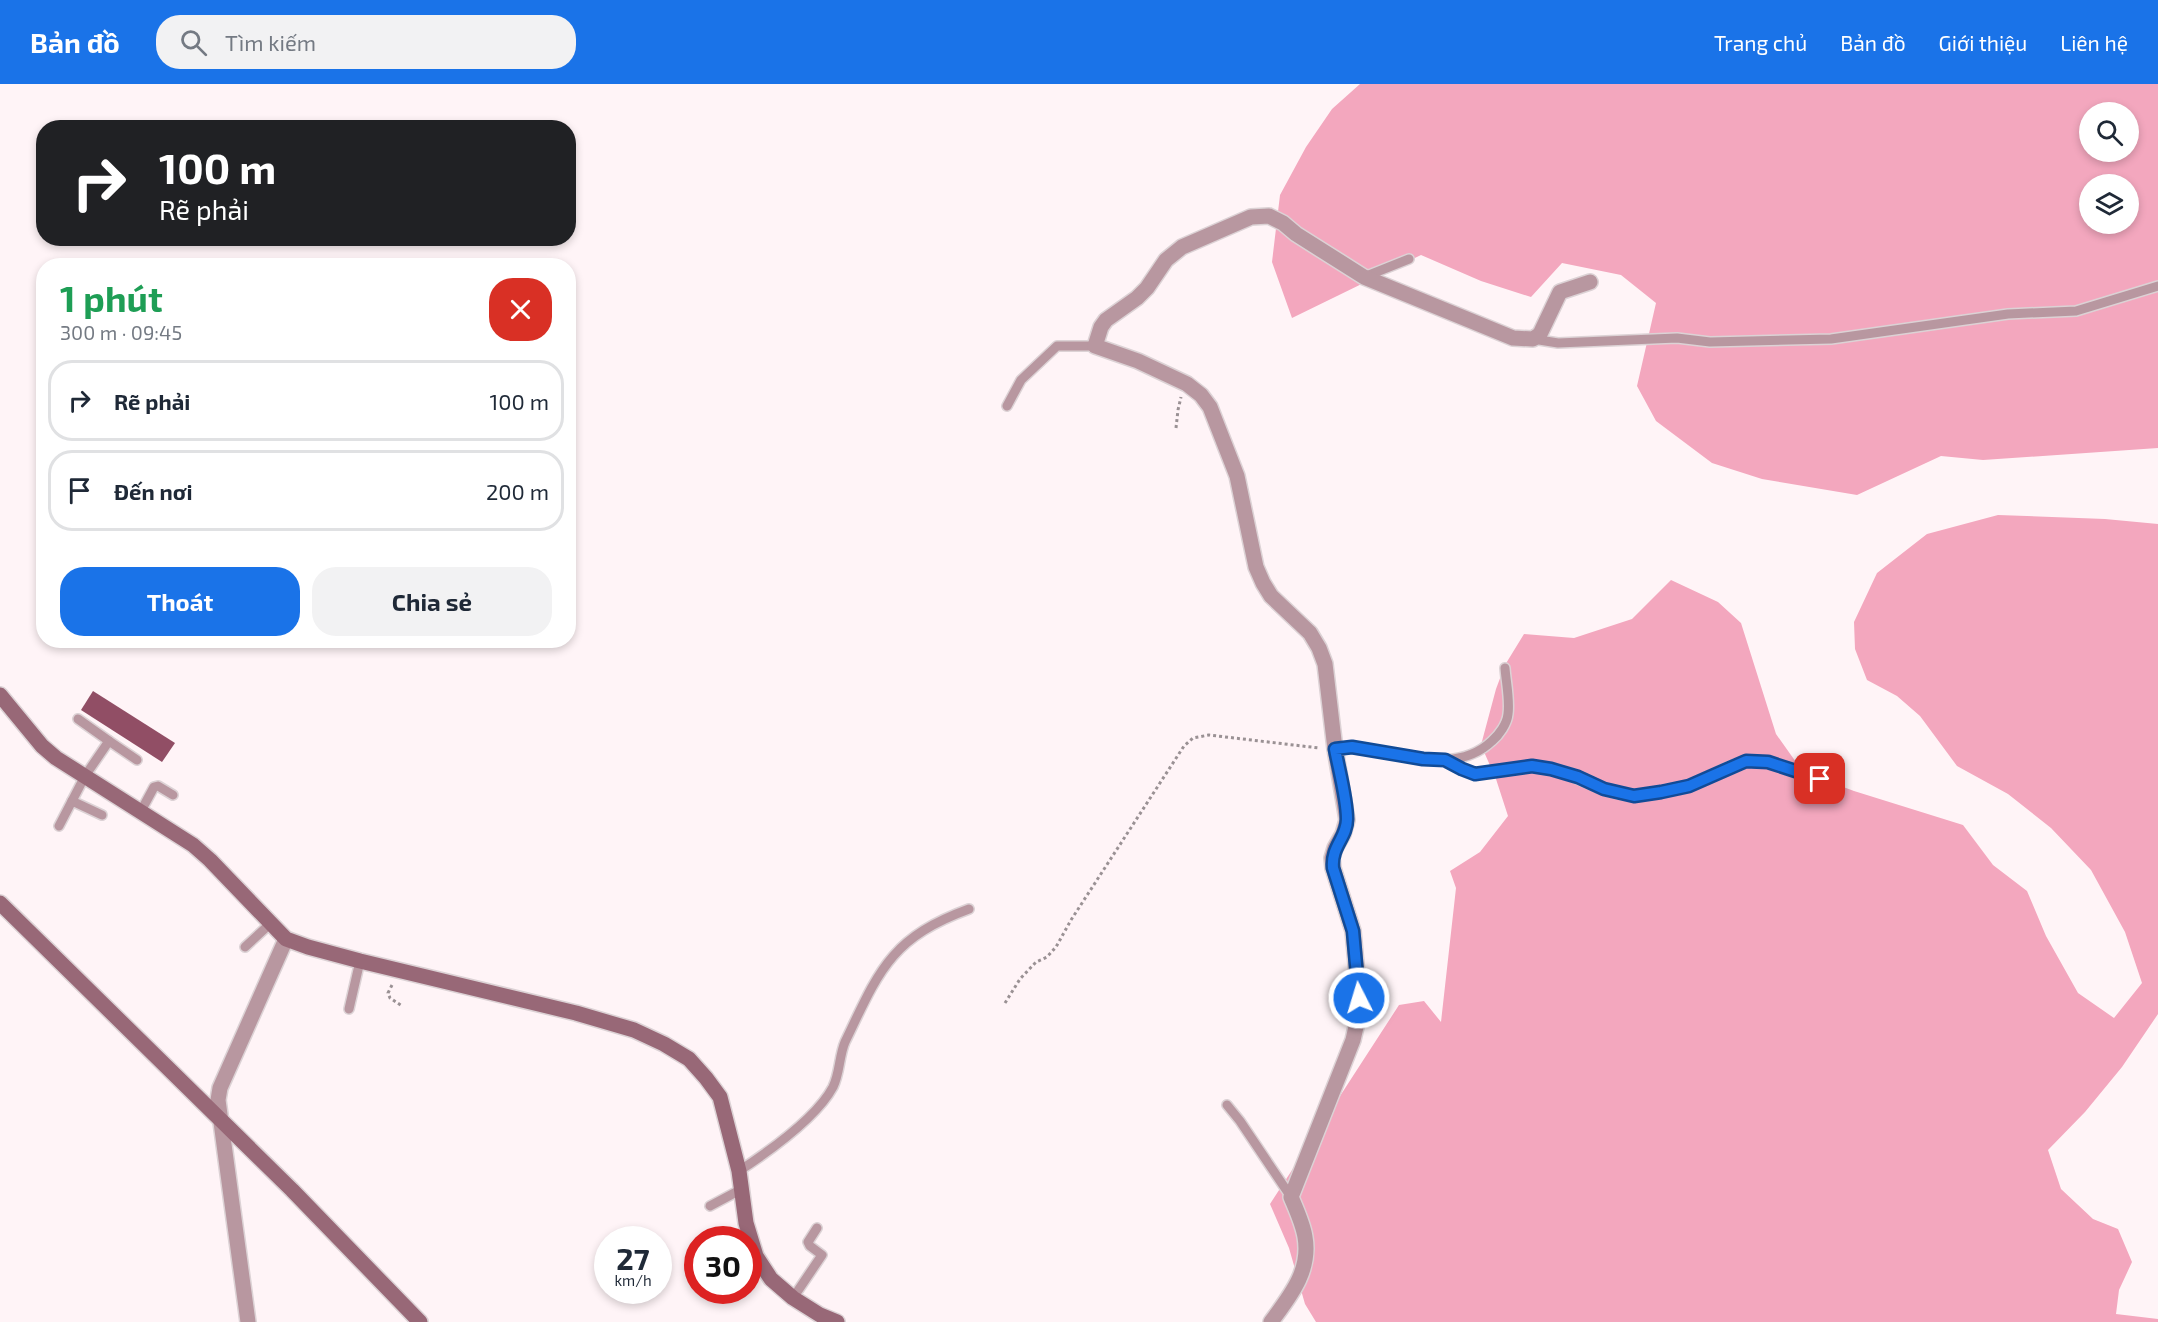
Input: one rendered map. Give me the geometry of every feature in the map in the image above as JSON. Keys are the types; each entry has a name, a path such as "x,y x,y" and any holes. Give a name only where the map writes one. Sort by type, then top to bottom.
{"street":[{"path":"1270,1322 1296,1288 1306,1264 1305,1236 1291,1197 1353,1040 1358,1018 1359,998 1353,931 1333,868 1332,858 1347,820 1335,749 1325,664 1310,633 1271,596 1263,583 1256,567 1237,476 1210,407 1201,395 1187,384 1138,361 1095,346 1101,327 1106,320 1142,293 1166,260 1182,247 1251,217 1269,216 1364,277 1496,333 1513,338 1533,339 1540,334 1560,292 1590,282"},
{"path":"0,695 42,746 56,758 179,835 210,860 286,939 360,961 576,1012 633,1030 664,1044 689,1059 720,1097 740,1171 740,1190 746,1223 756,1256 771,1279 794,1298 820,1315 837,1322"},
{"path":"0,903 292,1190 420,1322"},
{"path":"248,1322 218,1100 220,1088 286,939"}],"lane":[{"path":"1364,277 1409,259"},
{"path":"1533,339 1558,343 1677,338 1710,342 1831,339 2008,314 2076,311 2158,286"},
{"path":"1007,406 1021,380 1057,346 1095,346"},
{"path":"1335,749 1352,747 1423,759 1445,760 1466,756 1487,746 1499,734 1508,715 1504,668"},
{"path":"78,719 138,760"},
{"path":"59,826 85,776 109,741"},
{"path":"1445,760 1475,774 1532,766 1551,769 1578,777 1604,789 1634,796 1689,786 1746,761 1768,762 1820,779"},
{"path":"141,811 154,787 158,786 173,795"},
{"path":"72,801 102,814"},
{"path":"740,1171 792,1132 820,1104 833,1087 840,1052 877,977 894,954 906,942 938,921 969,909"},
{"path":"245,947 271,923"},
{"path":"349,1009 360,961"},
{"path":"1227,1105 1291,1197"},
{"path":"710,1206 740,1190"},
{"path":"794,1298 822,1255 808,1242 817,1228"}],"path":[{"path":"1176,428 1178,410 1187,384"},
{"path":"1005,1003 1020,979 1036,962 1047,957 1056,947 1071,920 1184,746 1193,738 1209,735 1335,749"},
{"path":"399,970 388,993 390,998 402,1006"}],"shaded area":[{"path":"1360,84 2158,84 2158,448 1983,460 1941,456 1857,495 1762,479 1712,463 1656,421 1637,386 1656,303 1621,275 1562,263 1531,297 1481,281 1421,255 1292,318 1272,262 1280,195 1306,147 1332,109"},
{"path":"1998,515 2105,519 2158,524 2158,1014 2122,1067 2085,1112 2048,1150 2061,1189 2093,1219 2118,1229 2132,1262 2119,1290 2116,1314 2158,1319 2158,1322 1316,1322 1305,1304 1289,1248 1270,1204 1399,1005 1424,1001 1441,1022 1456,888 1450,871 1480,852 1508,816 1496,779 1481,745 1505,665 1524,634 1574,638 1632,619 1671,580 1718,602 1741,623 1776,734 1803,772 1854,791 1963,825 1993,865 2027,891 2046,936 2078,993 2114,1018 2142,983 2125,932 2091,870 2051,828 2008,794 1957,766 1920,716 1897,696 1867,680 1855,649 1854,622 1877,573 1927,534"}],"building":[{"path":"93,691 175,743 162,762 81,710"}],"route":[{"path":"1359,998 1353,931 1333,868 1332,858 1347,820 1335,749 1352,747 1423,759 1445,760 1475,774 1532,766 1551,769 1578,777 1604,789 1634,796 1689,786 1746,761 1768,762 1820,779"}]}
